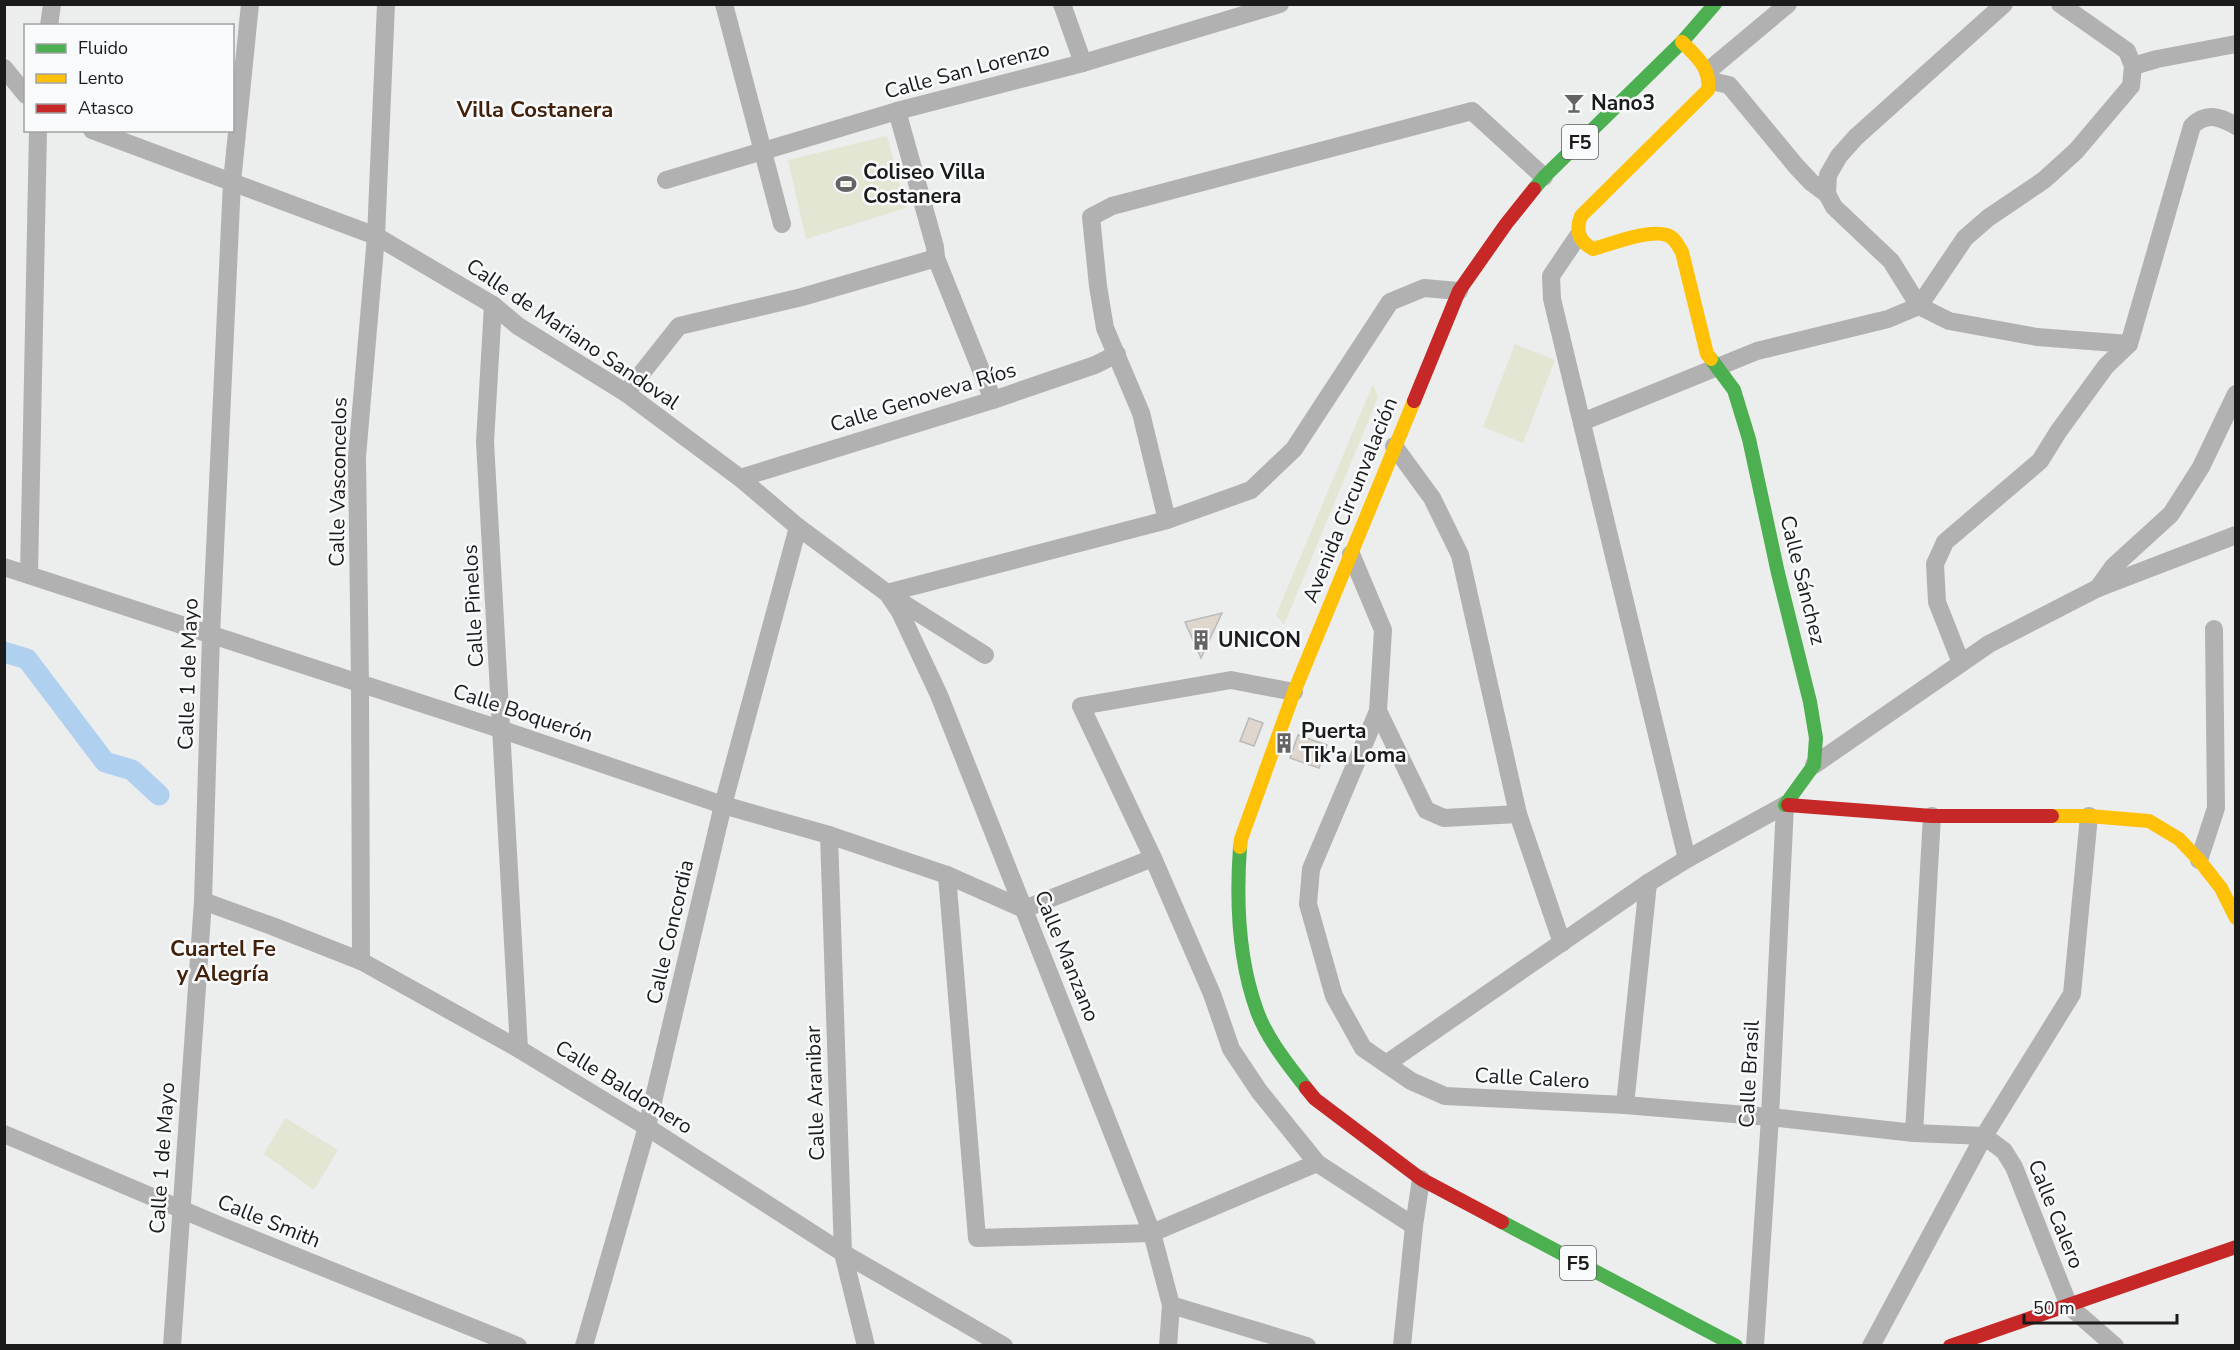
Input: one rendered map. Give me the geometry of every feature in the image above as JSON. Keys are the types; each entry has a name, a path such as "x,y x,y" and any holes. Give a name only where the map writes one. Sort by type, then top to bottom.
{"main road":[{"name":"Avenida Circunvalación","path":"1715,4 1682,42 1544,177 1506,224 1459,291 1294,692 1241,839 1237,891 1243,957 1257,1012 1279,1052 1315,1098 1421,1179 1736,1346"},
{"path":"1578,236 1576,228 1581,216 1708,90 1710,76 1682,42"},
{"name":"Calle Sánchez","path":"1578,236 1593,249 1656,234 1668,235 1675,240 1682,252 1707,354 1734,390 1749,439 1810,702 1816,738 1814,765"},
{"path":"1785,805 1814,765"},
{"path":"1785,805 1932,816 2089,816 2149,821 2179,839 2199,860 2228,884 2235,918"},
{"path":"1950,1346 2235,1247"},
{"path":"1638,1295 1680,1331"}],"street":[{"path":"49,24 52,4"},
{"name":"Calle 1 de Mayo","path":"172,1346 203,901 211,635 232,183 250,4"},
{"name":"Calle Vasconcelos","path":"361,961 357,457 376,236 386,4"},
{"path":"724,4 782,224"},
{"path":"1062,4 1083,63"},
{"name":"Calle San Lorenzo","path":"666,180 897,111 1083,63 1280,4"},
{"path":"1788,4 1710,76 1729,85 1796,166 1811,182 1827,194 1834,207 1891,261 1919,306 1949,321 2037,337 2129,344"},
{"path":"1827,194 1828,175 1839,156 1856,137 2004,4"},
{"path":"1581,422 1757,351 1888,319 1919,306 1965,238 1988,218 2044,180 2076,151 2130,87 2133,66 2127,51 2060,4"},
{"path":"2133,66 2235,44"},
{"path":"4,68 24,93"},
{"path":"897,111 936,258 993,400"},
{"path":"1167,520 1141,413 1106,328 1091,217 1112,206 1472,111 1544,177"},
{"path":"1962,663 1937,602 1935,564 1945,542 2040,460 2106,366 2129,344 2192,126 2200,117 2215,117 2235,126"},
{"path":"29,575 38,132"},
{"name":"Calle de Mariano Sandoval","path":"97,132 376,236 493,305 518,326 626,393 740,478 798,527 888,593 984,655"},
{"path":"1578,236 1551,276 1552,299 1687,859"},
{"path":"626,393 679,326 802,297 936,258"},
{"path":"888,593 1167,520 1251,490 1294,449 1390,302 1424,288 1459,291"},
{"name":"Calle Pinelos","path":"493,305 485,442 503,730 519,1049"},
{"name":"Calle Genoveva Ríos","path":"740,478 993,400 1095,365 1117,354"},
{"path":"2098,588 2113,567 2170,514 2201,467 2235,394"},
{"path":"1394,446 1432,498 1460,555 1518,814 1562,943"},
{"name":"Calle Concordia","path":"584,1346 647,1127 723,805 798,527"},
{"path":"1814,765 1989,644 2098,588 2235,535"},
{"name":"Calle Calero","path":"1351,552 1383,630 1378,711 1311,869 1308,904 1334,996 1363,1048 1411,1081 1445,1096 1625,1105 1770,1117 1914,1133 1984,1136 2004,1151 2014,1167 2069,1306 2115,1346"},
{"name":"Calle Boquerón","path":"4,567 503,730 723,805 829,835 947,875 1024,909"},
{"name":"Calle Manzano","path":"888,593 900,612 939,695 1152,1233 1171,1305 1168,1346"},
{"path":"2199,860 2216,808 2214,629"},
{"path":"1294,692 1231,680 1081,706 1153,858 1212,994 1231,1049 1260,1091 1317,1163 1414,1226"},
{"path":"1378,711 1426,810 1444,818 1518,814"},
{"path":"1386,1064 1648,883 1785,805"},
{"name":"Calle Brasil","path":"1755,1346 1770,1117 1785,805"},
{"path":"1914,1133 1932,816"},
{"path":"1871,1346 1984,1136 2072,994 2089,816"},
{"name":"Calle Aranibar","path":"829,835 843,1253 866,1346"},
{"path":"1024,909 1153,858"},
{"path":"947,875 977,1238 1152,1233 1317,1163"},
{"path":"1625,1105 1648,883"},
{"name":"Calle Baldomero","path":"203,901 361,961 519,1049 647,1127 843,1253 1004,1346"},
{"name":"Calle Smith","path":"4,1134 180,1209 518,1346"},
{"path":"1402,1346 1421,1179"},
{"path":"1171,1305 1307,1346"}],"green space":[{"name":"Coliseo Villa Costanera","path":"887,136 906,208 806,239 788,160"},
{"path":"1515,344 1555,360 1523,443 1483,427"},
{"path":"1373,384 1378,397 1284,625 1276,615"},
{"path":"285,1118 338,1150 314,1190 264,1154"}],"building":[{"name":"UNICON","path":"1222,613 1201,658 1185,622"},
{"path":"1249,718 1263,723 1254,746 1240,741"},
{"path":"1298,735 1327,745 1319,768 1290,758"}],"waterway":[{"path":"4,652 27,659 105,762 132,770 159,795"}],"traffic: fast":[{"path":"1534,189 1682,42 1715,4"},
{"path":"1711,359 1734,390 1749,439 1778,573 1810,702 1816,738 1814,765 1785,805 1788,805"},
{"path":"1240,847 1238,889 1240,930 1251,991 1266,1031 1306,1088"},
{"path":"1502,1222 1736,1346"}],"traffic: slow":[{"path":"1682,42 1705,69 1708,90 1581,216 1578,231 1584,243 1593,249 1650,234 1667,235 1674,239 1682,252 1707,354 1711,359"},
{"path":"1240,847 1294,692 1414,401"},
{"path":"2052,816 2089,816 2149,821 2179,839 2199,860 2221,888 2236,918"}],"traffic: jam":[{"path":"1414,401 1459,291 1506,224 1534,189"},
{"path":"1788,805 1932,816 2052,816"},
{"path":"1306,1088 1315,1099 1421,1179 1502,1222"},
{"path":"1950,1346 2236,1247"}],"place":[{"name":"Nano3","path":"1574,103"},
{"name":"Coliseo Villa Costanera","path":"846,184"},
{"name":"UNICON","path":"1201,640"},
{"name":"Puerta Tik'a Loma","path":"1284,743"}],"district":[{"name":"Villa Costanera","path":"535,109"},
{"name":"Cuartel Fe y Alegría","path":"223,960"}]}
